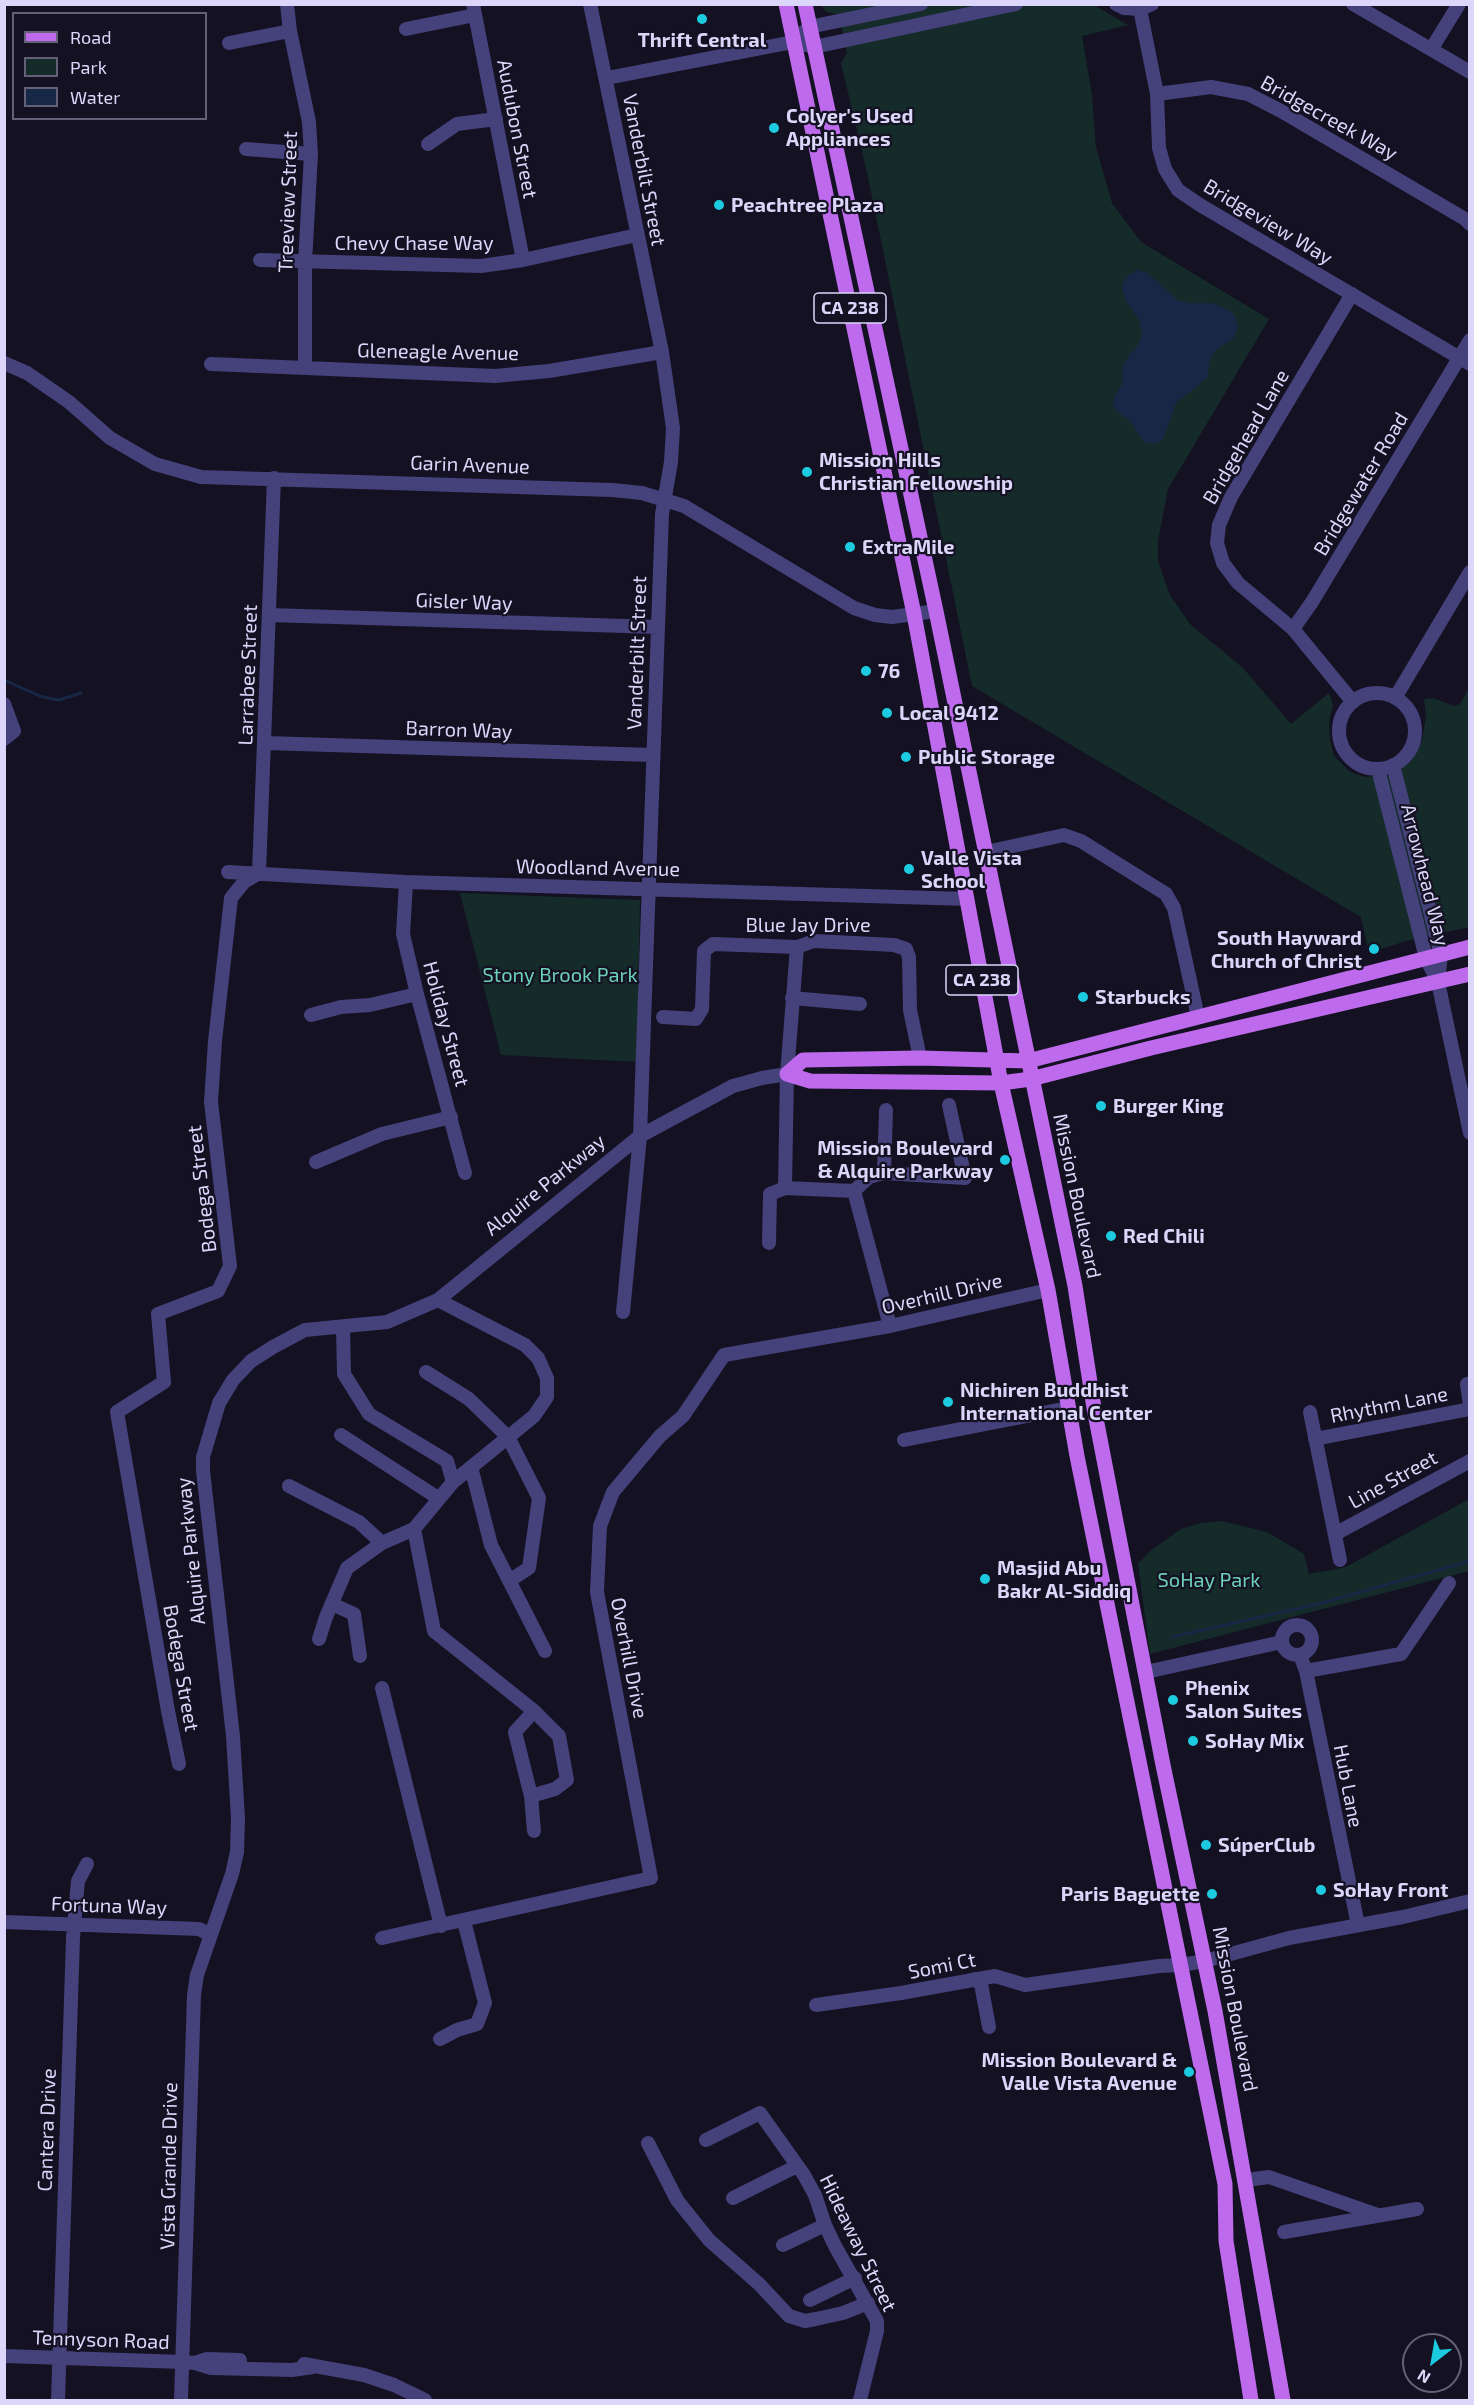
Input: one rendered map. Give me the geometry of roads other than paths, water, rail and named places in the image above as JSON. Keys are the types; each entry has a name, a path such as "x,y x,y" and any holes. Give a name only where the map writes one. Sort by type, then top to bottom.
{"main road":[{"name":"CA 238","path":"786,4 914,614 1001,1083"},
{"name":"Mission Boulevard","path":"805,4 936,611 1075,1286 1094,1408 1162,1765 1205,1960 1283,2400"},
{"name":"Alquire Parkway","path":"787,1074 803,1060 920,1058 997,1062 1028,1061 1470,947"},
{"name":"Alquire Parkway","path":"787,1074 810,1081 1001,1083 1031,1079 1162,1045 1470,974"},
{"path":"1001,1083 1048,1290 1068,1408 1225,2184 1226,2241 1251,2400"}],"street":[{"name":"Treeview Street","path":"287,4 290,32 309,122 311,154 305,263 305,367"},
{"name":"Vanderbilt Street","path":"591,4 662,352 673,428 671,462 662,514 640,1136 623,1312"},
{"path":"793,42 809,27 921,4"},
{"path":"607,78 793,42 814,47 1016,4"},
{"path":"1116,4 1124,8 1146,7"},
{"path":"1353,4 1470,72"},
{"path":"1432,48 1458,4"},
{"name":"Bridgeview Way","path":"1146,7 1157,94 1160,148 1165,169 1178,190 1465,361"},
{"path":"406,29 474,10"},
{"name":"Audubon Street","path":"474,10 523,260"},
{"path":"229,43 290,32"},
{"name":"Bridgecreek Way","path":"1157,94 1210,87 1248,94 1281,111 1470,224"},
{"path":"428,144 458,124 496,119"},
{"path":"246,149 311,154"},
{"name":"Chevy Chase Way","path":"260,260 481,266 523,260 637,235"},
{"name":"Bridgehead Lane","path":"1352,294 1231,497 1219,525 1217,543 1222,563 1238,583 1293,629 1353,702"},
{"path":"1465,361 1470,340"},
{"name":"Gleneagle Avenue","path":"211,364 495,376 549,371 662,352"},
{"name":"Bridgewater Road","path":"1293,629 1465,361"},
{"name":"Garin Avenue","path":"4,363 27,373 69,402 110,438 154,464 201,477 612,490 642,493 684,506 854,608 875,615 892,616 936,611"},
{"name":"Larrabee Street","path":"259,873 274,478"},
{"path":"1395,698 1470,573"},
{"name":"Gisler Way","path":"270,615 657,627"},
{"path":"1374,693 1395,698 1408,710 1415,731 1408,753 1393,765 1378,769 1357,764 1342,747 1339,736 1340,721 1346,708 1362,696 1374,693"},
{"path":"4,704 14,731 4,739"},
{"name":"Barron Way","path":"265,743 652,755"},
{"name":"Arrowhead Way","path":"1393,765 1470,1133"},
{"name":"Arrowhead Way","path":"1378,769 1434,957"},
{"path":"986,852 1064,836 1081,841 1166,894 1174,908 1198,1017"},
{"name":"Woodland Avenue","path":"228,872 406,882 967,899"},
{"name":"Bodega Street","path":"179,1764 117,1412 164,1382 158,1314 218,1290 230,1266 211,1102 214,1041 231,898 244,882 259,873"},
{"name":"Holiday Street","path":"406,882 403,934 465,1173"},
{"name":"Blue Jay Drive","path":"663,1017 696,1019 702,1009 704,951 713,944 797,947 814,941 894,945 906,949 909,957 910,1010 920,1058"},
{"path":"785,1188 787,1074 797,947"},
{"path":"311,1015 341,1007 370,1005 417,994"},
{"path":"792,998 860,1004"},
{"name":"Alquire Parkway","path":"211,1935 232,1874 237,1852 238,1818 233,1736 203,1457 219,1403 233,1380 251,1361 305,1330 387,1322 438,1300 640,1136 733,1086 762,1077 787,1074"},
{"path":"770,1243 770,1194 785,1188 854,1191 869,1177 884,1173 965,1178 949,1106"},
{"path":"884,1173 886,1110"},
{"path":"316,1162 382,1134 451,1117"},
{"path":"854,1191 890,1326"},
{"name":"Overhill Drive","path":"382,1938 651,1878 597,1592 600,1526 614,1492 660,1436 683,1416 724,1355 890,1326 1048,1290"},
{"path":"319,1639 347,1568 382,1543 414,1530 453,1482 534,1416 547,1397 548,1378 538,1358 525,1345 438,1300"},
{"path":"344,1327 344,1374 369,1414 447,1461 453,1482"},
{"path":"426,1372 469,1399 508,1437 539,1498 529,1568 509,1581"},
{"path":"1467,1384 1470,1407"},
{"name":"Rhythm Lane","path":"1315,1439 1470,1407"},
{"path":"904,1440 1068,1408"},
{"path":"1310,1412 1340,1560"},
{"path":"340,1435 438,1498"},
{"name":"Line Street","path":"1335,1534 1470,1461"},
{"path":"471,1467 491,1545 545,1652"},
{"path":"289,1486 359,1522 382,1543"},
{"path":"414,1530 434,1631 534,1711 560,1736 567,1780 555,1789 531,1796"},
{"path":"1306,1671 1401,1654 1449,1583"},
{"path":"332,1604 354,1614 360,1656"},
{"path":"1296,1625 1305,1627 1311,1635 1312,1643 1306,1652 1300,1655 1290,1653 1282,1642 1283,1634 1289,1627 1296,1625"},
{"path":"1146,1672 1282,1642"},
{"name":"Hub Lane","path":"1300,1655 1306,1671 1358,1925"},
{"path":"382,1688 441,1926"},
{"path":"534,1711 515,1732 531,1796 534,1831"},
{"name":"Cantera Drive","path":"58,2400 74,1924 78,1881 87,1864"},
{"name":"Somi Ct","path":"816,2005 901,1993 975,1978 996,1976 1025,1985 1180,1965 1289,1938 1470,1901"},
{"path":"440,2039 457,2030 477,2024 485,2003 464,1921"},
{"name":"Fortuna Way","path":"4,1922 199,1929 211,1935"},
{"name":"Vista Grande Drive","path":"181,2400 189,2362 194,1995 197,1975 211,1935"},
{"path":"975,1978 981,1984 989,2027"},
{"name":"Hideaway Street","path":"706,2140 760,2113 815,2195 825,2225 877,2321 877,2331 860,2400"},
{"path":"648,2143 677,2200 709,2240 759,2284 789,2316 805,2321 843,2313 868,2303"},
{"path":"733,2198 797,2166"},
{"path":"1246,2181 1269,2177 1378,2215"},
{"path":"1284,2232 1417,2209"},
{"path":"783,2245 825,2225"},
{"path":"810,2300 855,2278"},
{"name":"Tennyson Road","path":"4,2356 189,2362 211,2368 339,2369 394,2385 425,2400"}],"water":[{"path":"1136,270 1145,272 1177,300 1212,303 1228,310 1235,316 1238,326 1234,338 1217,349 1211,356 1207,378 1176,403 1163,440 1155,444 1144,442 1130,421 1113,408 1115,396 1122,384 1122,367 1139,344 1142,333 1140,321 1126,301 1122,287 1125,278"}],"waterway":[{"path":"4,680 52,699 59,700 81,693"},
{"path":"1172,1637 1318,1604 1470,1561"}],"place":[{"name":"Thrift Central","path":"702,19"},
{"name":"Colyer's Used Appliances","path":"774,128"},
{"name":"Peachtree Plaza","path":"719,205"},
{"name":"Mission Hills Christian Fellowship","path":"807,472"},
{"name":"ExtraMile","path":"850,547"},
{"name":"76","path":"866,671"},
{"name":"Local 9412","path":"887,713"},
{"name":"Public Storage","path":"906,757"},
{"name":"Valle Vista School","path":"909,869"},
{"name":"South Hayward Church of Christ","path":"1374,949"},
{"name":"Starbucks","path":"1083,997"},
{"name":"Burger King","path":"1101,1106"},
{"name":"Mission Boulevard & Alquire Parkway","path":"1005,1160"},
{"name":"Red Chili","path":"1111,1236"},
{"name":"Nichiren Buddhist International Center","path":"948,1402"},
{"name":"Masjid Abu Bakr Al-Siddiq","path":"985,1579"},
{"name":"Phenix Salon Suites","path":"1173,1700"},
{"name":"SoHay Mix","path":"1193,1741"},
{"name":"SúperClub","path":"1206,1845"},
{"name":"SoHay Front","path":"1321,1890"},
{"name":"Paris Baguette","path":"1212,1894"},
{"name":"Mission Boulevard & Valle Vista Avenue","path":"1189,2072"}],"park label":[{"name":"Stony Brook Park","path":"560,975"},
{"name":"SoHay Park","path":"1209,1580"}]}
